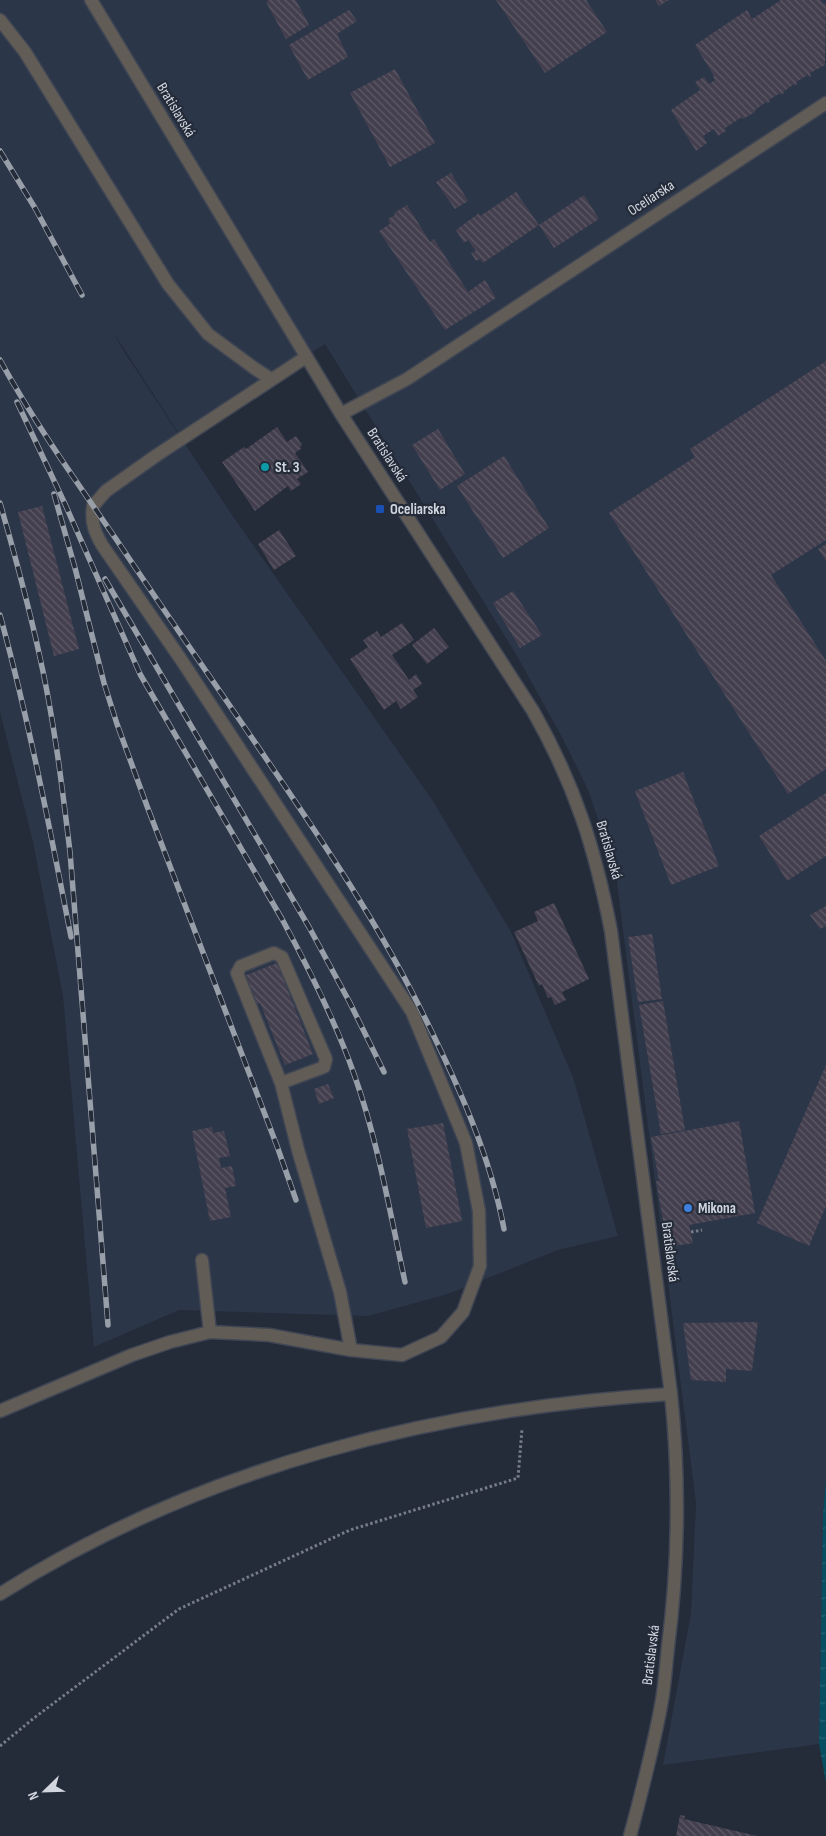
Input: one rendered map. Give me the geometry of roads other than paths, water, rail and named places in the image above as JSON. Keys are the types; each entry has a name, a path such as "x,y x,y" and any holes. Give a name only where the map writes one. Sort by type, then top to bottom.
{"street":[{"name":"Bratislavská","path":"92,0 306,358 533,711 572,789 588,832 601,880 611,931 675,1432 678,1508 673,1607 662,1699 630,1836"},
{"path":"0,20 25,52 168,284 208,334 254,368 272,378"},
{"name":"Oceliarska","path":"341,414 407,379 826,103"},
{"path":"0,1411 132,1355 170,1342 210,1332 269,1334 351,1350 402,1355 440,1337 463,1312 480,1266 479,1211 466,1143 412,1012 180,658 102,545 92,524 93,506 106,492 157,455 187,437 272,378 306,358"},
{"path":"281,1083 324,1067 326,1059 282,957 274,953 241,966 237,973 281,1083 298,1150 340,1292 351,1350"},
{"path":"202,1260 210,1332"},
{"path":"0,1594 32,1574 102,1536 173,1503 242,1477 309,1456 375,1438 470,1417 590,1401 671,1394"}],"water":[{"path":"826,1479 826,1783 819,1744 823,1514"}],"railway":[{"path":"0,151 35,208 82,295"},
{"path":"0,360 56,451 287,789 371,918 409,985 461,1096 491,1175 504,1229"},
{"path":"17,402 65,504 140,674 282,919 330,1014 347,1054 370,1125 405,1282"},
{"path":"54,494 104,683 117,724 296,1200"},
{"path":"0,503 39,653 61,777 70,852 108,1325"},
{"path":"105,579 309,927 350,1003 384,1072"},
{"path":"0,615 30,735 71,937"}],"place":[{"name":"St. 3","path":"265,467"},
{"name":"Oceliarska","path":"380,509"},
{"name":"Mikona","path":"688,1208"}]}
